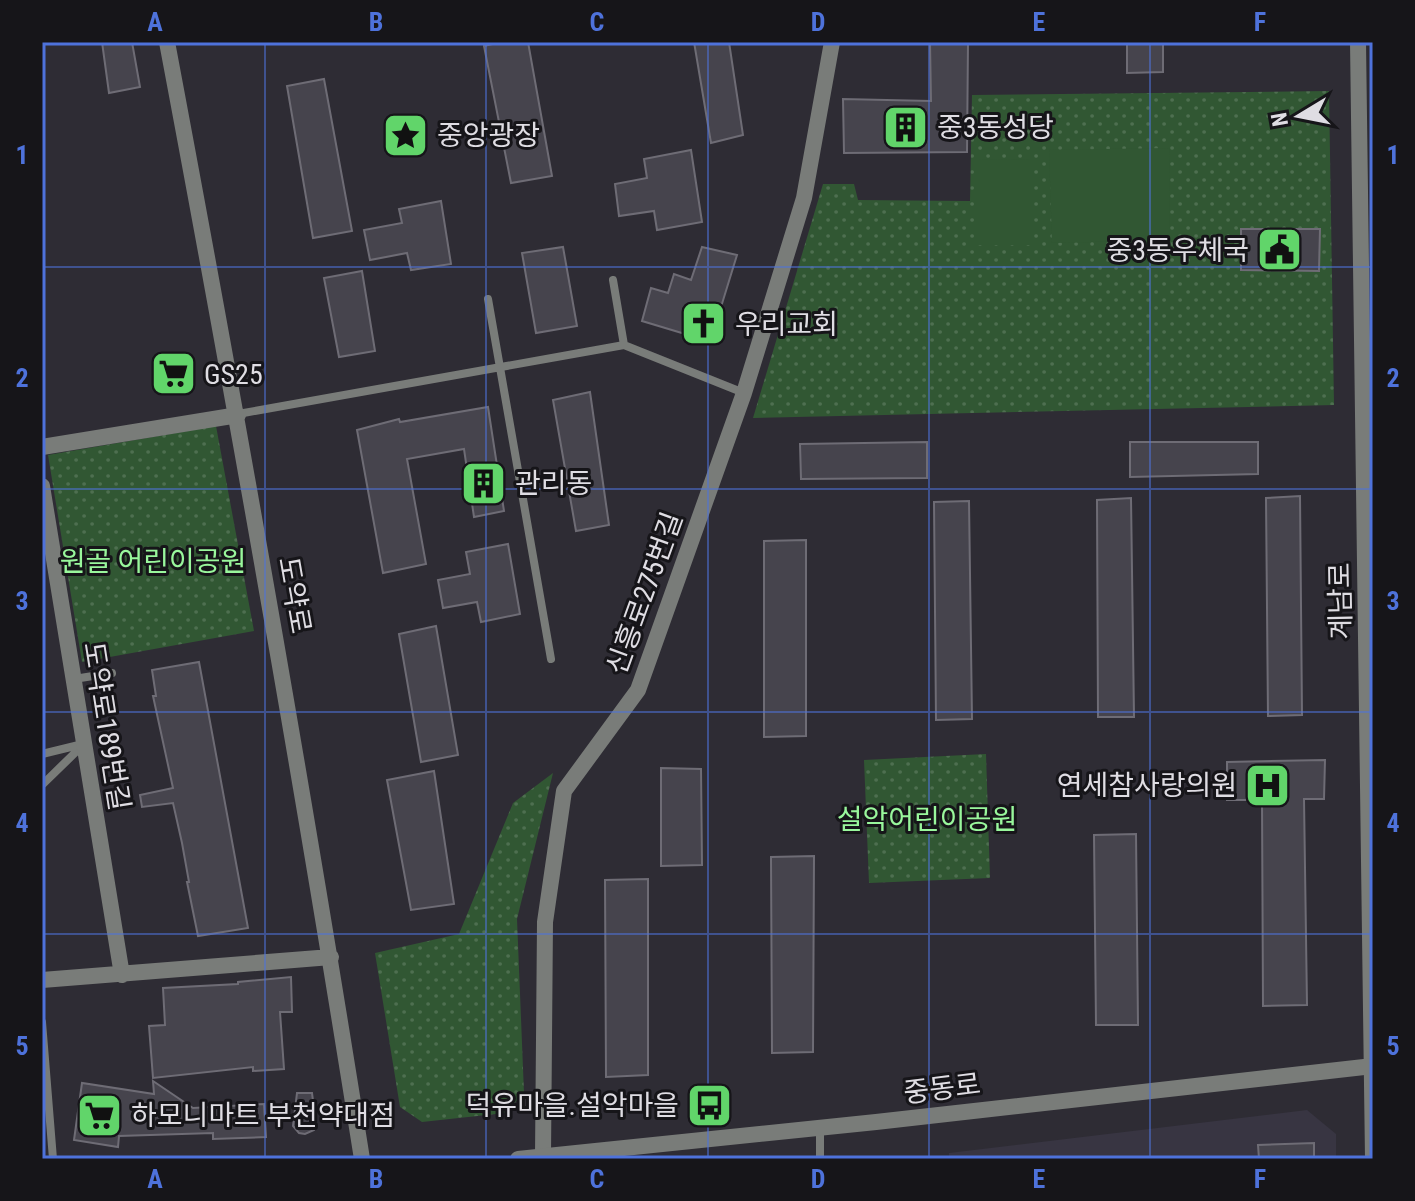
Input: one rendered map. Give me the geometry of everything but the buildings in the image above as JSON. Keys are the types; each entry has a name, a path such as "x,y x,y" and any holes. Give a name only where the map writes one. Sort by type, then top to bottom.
{"street":[{"name":"도약로","path":"167,42 238,415 331,957 362,1159"},
{"name":"신흥로275번길","path":"543,1156 545,922 564,791 638,690 744,393 804,198 832,42"},
{"name":"계남로","path":"1358,42 1373,1159"},
{"path":"42,447 238,415"},
{"name":"도약로189번길","path":"42,486 122,975"},
{"path":"42,980 331,957"},
{"name":"중동로","path":"518,1159 1373,1066"}],"lane":[{"path":"613,280 624,345"},
{"path":"488,299 551,659"},
{"path":"238,415 624,345 744,393"},
{"path":"74,679 112,673"},
{"path":"42,754 84,744"},
{"path":"42,785 84,744"},
{"path":"42,1022 53,1159"},
{"path":"820,1128 820,1159"}],"shaded area":[{"path":"1307,1110 1336,1134 1336,1159 949,1159 949,1153"}],"green space":[{"path":"1329,91 1334,405 753,418 823,184 854,184 858,200 970,201 972,95"},
{"path":"1169,148 1170,240 1052,243 1049,150"},
{"path":"977,159 1032,160 1032,245 977,245"},
{"name":"원골 어린이공원","path":"216,426 254,631 82,662 48,455"},
{"name":"설악어린이공원","path":"986,754 990,878 869,883 864,760"},
{"path":"553,773 517,919 524,1093 505,1113 422,1122 400,1107 375,953 459,934 513,803"}],"place":[{"name":"중3동성당","path":"906,127"},
{"name":"중앙광장","path":"406,135"},
{"name":"중3동우체국","path":"1280,250"},
{"name":"우리교회","path":"704,324"},
{"name":"GS25","path":"173,374"},
{"name":"관리동","path":"484,483"},
{"name":"연세참사랑의원","path":"1268,785"},
{"name":"덕유마을.설악마을","path":"710,1105"},
{"name":"하모니마트 부천약대점","path":"100,1115"}]}
